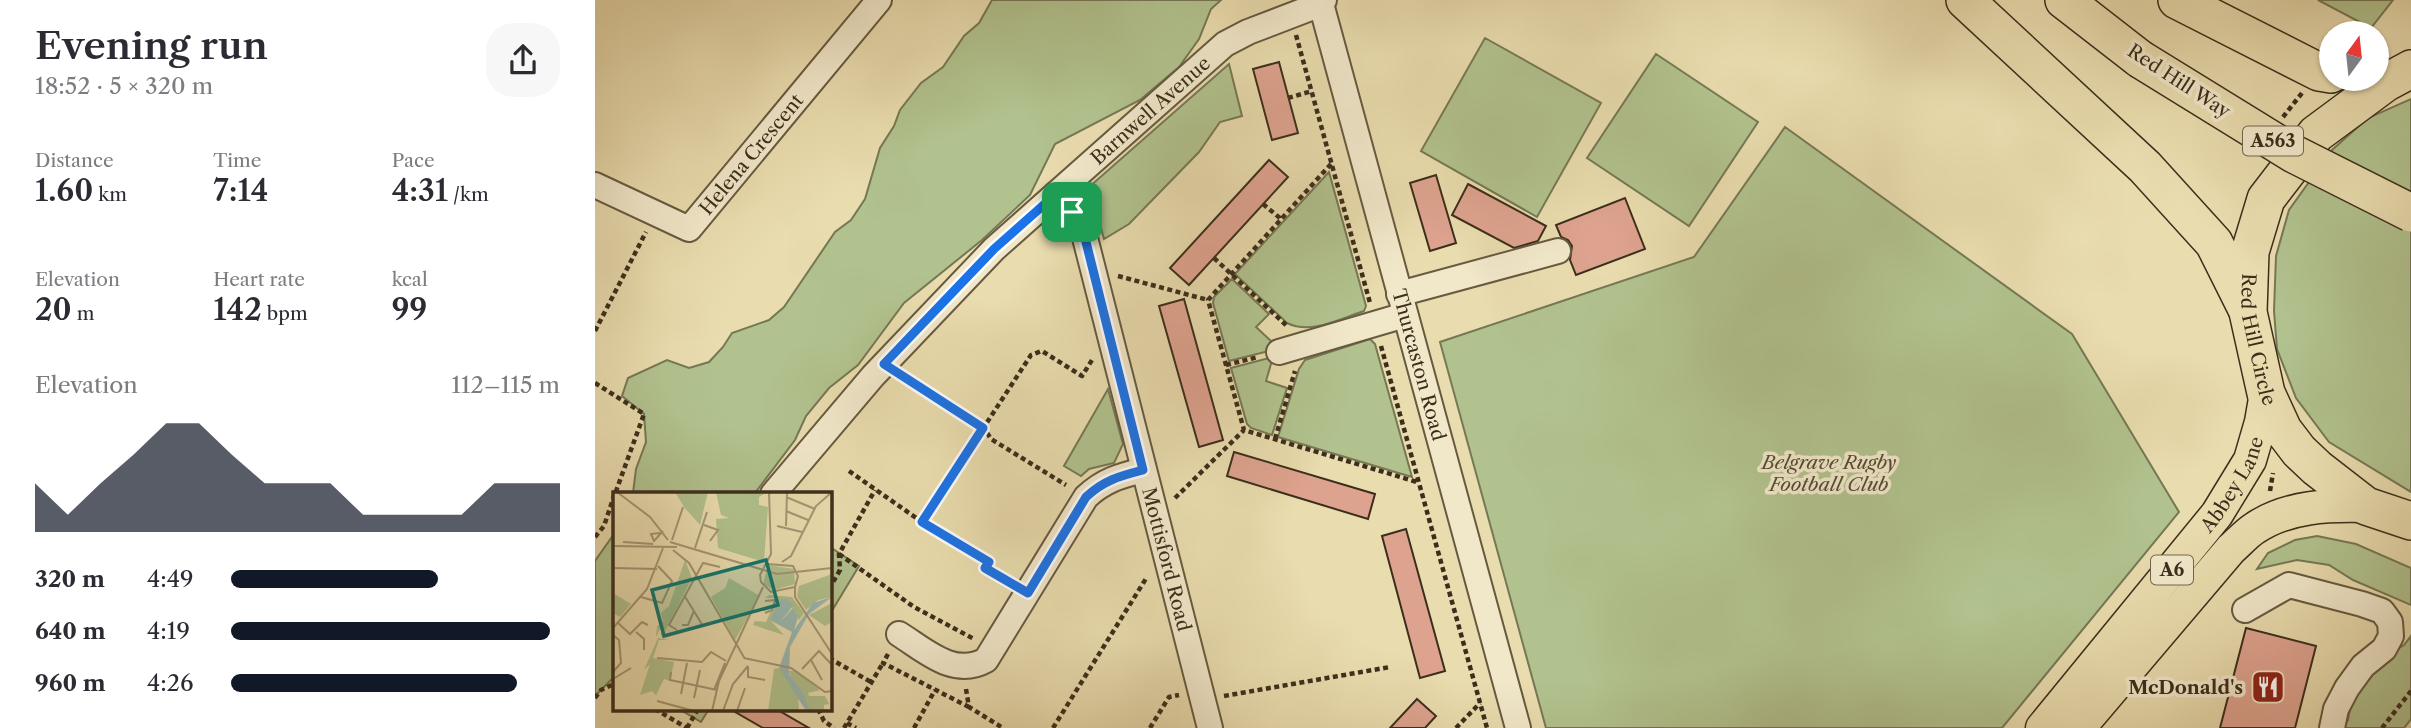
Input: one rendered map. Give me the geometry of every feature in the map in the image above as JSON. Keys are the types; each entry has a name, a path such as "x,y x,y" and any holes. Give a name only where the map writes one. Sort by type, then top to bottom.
{"highway":[{"path":"1965,0 2145,167 2214,243 2248,312"},
{"name":"Red Hill Way","path":"2064,0 2140,59 2294,154 2411,213"},
{"path":"2177,0 2319,72"},
{"name":"Red Hill Circle","path":"2368,91 2316,134 2266,198 2250,251 2248,312 2266,393 2283,430 2299,451 2316,468 2366,506 2411,522"}],"main road":[{"name":"Abbey Lane","path":"2042,728 2217,514 2250,460 2266,393"},
{"name":"Abbey Lane","path":"2079,728 2231,549 2254,528 2273,518 2307,509 2336,505 2366,506"}],"street":[{"name":"Helena Crescent","path":"595,185 689,229 879,0"},
{"name":"Barnwell Avenue","path":"775,492 884,364 994,249 1225,44 1321,1"},
{"name":"Thurcaston Road","path":"1321,1 1518,728"},
{"name":"Mottisford Road","path":"1056,194 1083,230 1210,728"},
{"path":"1279,352 1375,323 1402,304 1557,251"},
{"path":"899,634 949,665 975,667 986,660 1086,497 1098,485 1112,478 1143,470"},
{"path":"2245,610 2289,585 2382,611 2390,622 2391,636 2384,649 2363,666 2347,688 2336,709 2332,728"}],"path":[{"path":"1291,15 1487,728"},
{"path":"1288,98 1312,91"},
{"path":"1263,204 1281,219"},
{"path":"595,331 656,213"},
{"path":"1093,270 1208,300"},
{"path":"922,522 1031,355 1042,351 1082,376 1102,344 1110,340"},
{"path":"1226,365 1279,352"},
{"path":"884,364 983,428 991,439 1086,497"},
{"path":"595,383 644,414 616,492"},
{"path":"1155,517 1244,430"},
{"path":"849,471 922,522 989,562 985,568 1028,593"},
{"path":"831,586 840,570 839,554 876,490"},
{"path":"595,537 604,526 613,501"},
{"path":"839,554 913,607 993,649"},
{"path":"1053,728 1152,570 1168,568"},
{"path":"831,659 871,683"},
{"path":"856,728 845,725 883,663"},
{"path":"963,667 969,707 1003,728"},
{"path":"1150,728 1169,697 1202,696 1390,667"},
{"path":"595,698 601,690 613,684"},
{"path":"914,728 935,690"},
{"path":"2382,728 2411,691"},
{"path":"1456,728 1480,703"},
{"path":"657,710 687,728 697,710"},
{"path":"818,710 824,721 834,728"}],"green space":[{"path":"992,0 1221,0 1211,9 1199,39 1179,67 1140,100 1055,144 1030,195 982,240 904,303 858,365 829,388 806,416 795,440 756,492 633,492 636,469 646,442 644,414 622,396 628,378 667,360 689,368 709,362 732,333 769,320 784,307 835,232 851,220 865,199 880,148 894,126 900,110 921,83 943,67 964,36 979,23"},
{"path":"2318,0 2393,0 2376,21 2358,21"},
{"path":"1485,38 1601,103 1537,217 1421,151"},
{"path":"1656,54 1758,122 1689,226 1587,158"},
{"path":"1229,64 1242,116 1220,122 1199,152 1129,224 1104,239 1089,187"},
{"path":"2411,99 2411,492 2329,442 2296,398 2277,349 2274,311 2276,256 2289,210 2332,150 2368,118"},
{"name":"Belgrave Rugby Football Club","path":"1785,127 2072,334 2179,512 2002,728 1546,728 1440,342 1694,257"},
{"path":"1329,172 1366,306 1364,311 1315,327 1296,326 1287,323 1235,274"},
{"path":"1232,279 1269,314 1256,327 1271,341 1273,350 1229,361 1213,303 1214,297"},
{"path":"1370,339 1375,344 1412,477 1278,437 1299,369 1305,360"},
{"path":"1273,357 1266,381 1287,388 1272,435 1247,424 1231,368"},
{"path":"1108,389 1123,444 1114,463 1089,469 1081,476 1064,466"},
{"path":"613,535 613,678 595,696 595,561"},
{"path":"2317,536 2356,544 2411,568 2411,605 2353,580 2329,565 2297,560 2257,569 2268,553 2295,540"},
{"path":"831,548 859,566 831,612"},
{"path":"2411,636 2411,719 2404,728 2342,728 2348,720 2351,703 2375,662 2404,645"},
{"path":"681,710 708,710 701,722"}],"building":[{"path":"1279,62 1298,133 1272,140 1253,69"},
{"path":"1269,160 1288,177 1189,285 1170,268"},
{"path":"1436,175 1456,243 1430,251 1410,183"},
{"path":"1468,184 1546,226 1538,241 1514,248 1452,215"},
{"path":"1625,198 1645,249 1576,275 1570,260 1572,246 1568,240 1561,237 1556,225"},
{"path":"1184,299 1223,440 1199,447 1159,306"},
{"path":"1234,452 1375,494 1368,519 1227,476"},
{"path":"1406,529 1445,671 1420,678 1382,536"},
{"name":"McDonald's","path":"2246,628 2316,646 2295,728 2220,728"},
{"path":"1417,699 1436,716 1425,728 1390,728"},
{"path":"732,710 778,710 809,728 763,728"}],"place":[{"name":"McDonald's","path":"2268,687"}],"route":[{"path":"1056,194 1072,212 1083,230 1143,470 1112,478 1098,485 1086,497 1028,593 985,568 989,562 922,522 983,428 884,364 994,249 1056,194"}]}
